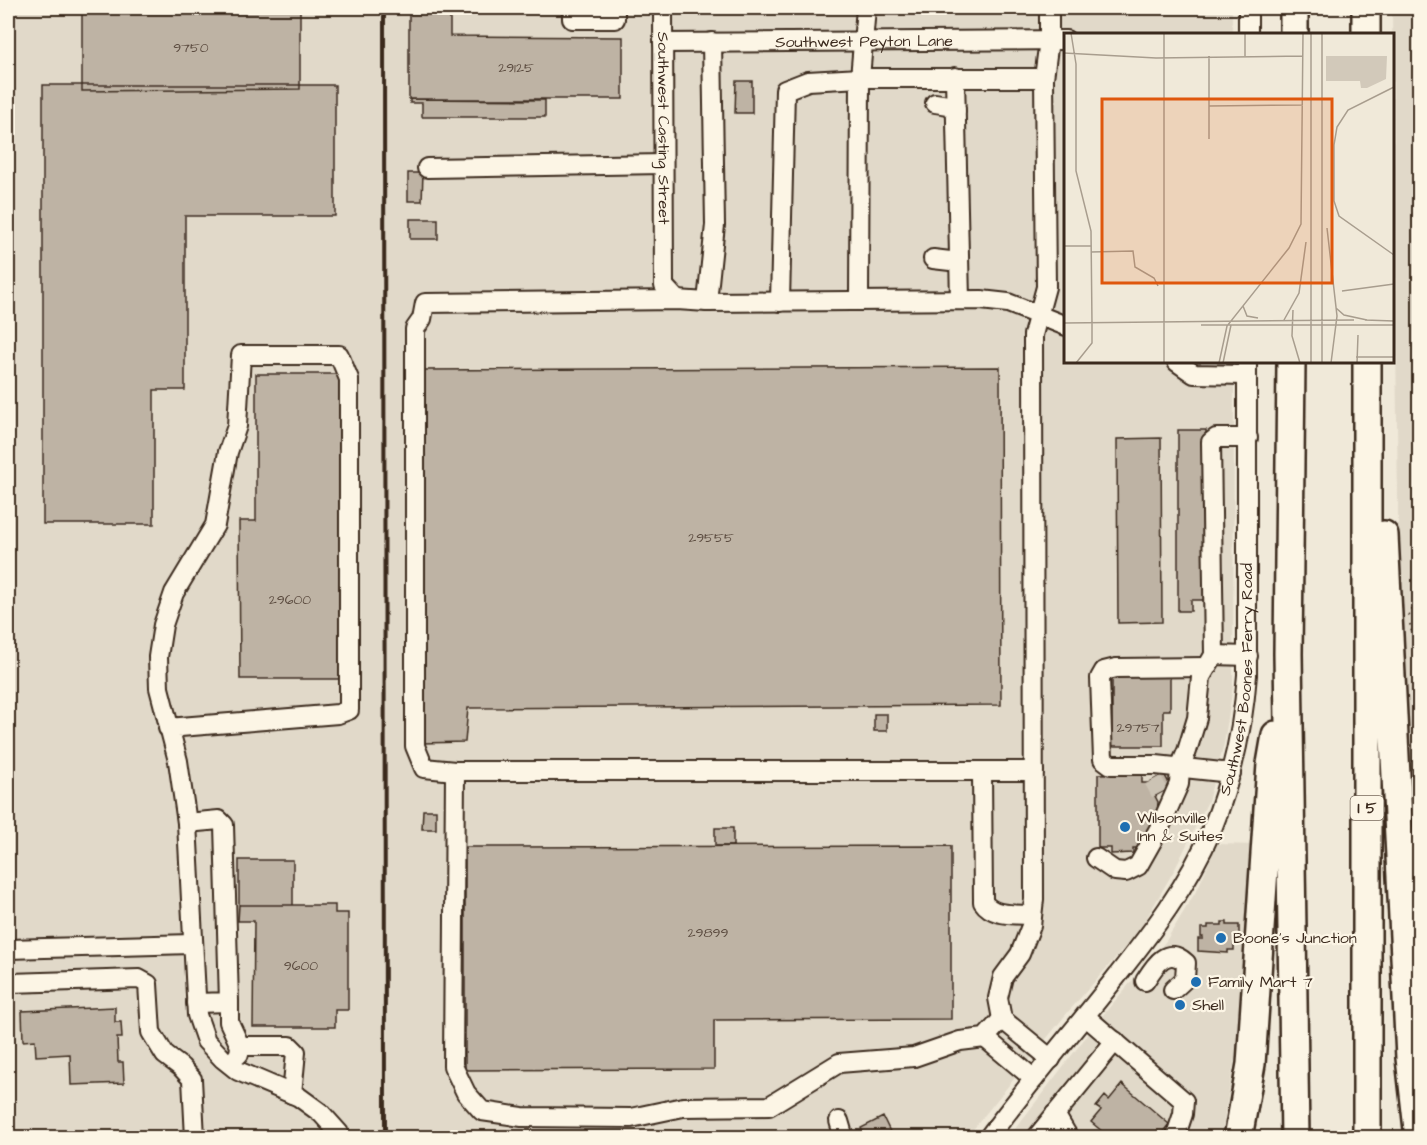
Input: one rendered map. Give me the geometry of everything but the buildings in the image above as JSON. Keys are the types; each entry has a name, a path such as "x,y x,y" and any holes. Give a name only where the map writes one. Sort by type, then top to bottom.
{"highway":[{"path":"1293,33 1294,8"},
{"path":"1366,8 1366,33"},
{"path":"1291,363 1288,654 1295,1137"},
{"name":"I 5","path":"1367,363 1368,1137"},
{"name":"I 5","path":"1367,479 1383,502 1410,1058 1419,1137"},
{"path":"1238,1137 1251,1064 1272,764 1288,654"}],"street":[{"path":"572,8 572,19 615,19 615,8"},
{"name":"Southwest Casting Street","path":"663,8 664,286 677,300"},
{"path":"859,301 860,78 866,8"},
{"path":"1049,8 1057,40 1044,78 1046,287 1033,335 1032,915 1031,926 1020,954 1003,977 998,998 1002,1019 1051,1059"},
{"path":"1248,8 1248,33"},
{"name":"Southwest Peyton Lane","path":"663,42 1057,40"},
{"path":"707,302 715,225 712,42"},
{"path":"955,77 960,300"},
{"path":"780,302 785,90 808,81 860,78 1044,78"},
{"path":"935,103 948,105 956,110"},
{"path":"427,168 663,164"},
{"path":"933,259 959,262"},
{"path":"1034,771 456,771 423,768 415,746 415,329 422,319 425,303 677,300 780,302 960,300 1008,303 1064,326"},
{"path":"168,728 338,714 349,710 349,379 339,355 242,355 237,426 228,452 215,525 174,593 160,641 158,671 159,688 168,728 178,761 187,823 192,944 200,1029 206,1041 238,1071 292,1094 321,1113 341,1137"},
{"path":"1178,363 1194,374 1247,368"},
{"name":"Southwest Boones Ferry Road","path":"988,1137 1157,926 1176,898 1208,838 1231,773 1242,726 1248,656 1247,368"},
{"path":"1248,438 1216,438 1211,442 1210,661 1201,677 1197,718 1180,767 1179,784 1161,783 1111,765 1103,759 1100,678 1104,671 1116,668 1210,661 1248,656"},
{"path":"1096,858 1115,871 1126,872 1138,866 1160,827 1161,783 1180,767 1231,773"},
{"path":"456,771 453,1066 466,1093 482,1111 522,1117 631,1118 683,1107 769,1106 839,1063 914,1057 960,1041 985,1038 1002,1019"},
{"path":"982,771 983,902 987,909 997,913 1032,915"},
{"path":"187,823 219,820 224,825 229,1022 240,1046 239,1054 229,1064"},
{"path":"8,949 192,944"},
{"path":"1145,981 1162,958 1170,955 1179,957 1186,963 1185,979 1173,990"},
{"path":"8,980 10,983 139,979 148,984 151,1032 165,1055 192,1079 195,1137"},
{"path":"196,1003 230,1002"},
{"path":"1085,1016 1184,1101 1183,1114 1175,1137"},
{"path":"985,1038 1034,1079"},
{"path":"1036,1137 1115,1041"},
{"path":"240,1046 290,1046 296,1052 292,1094"},
{"path":"1055,1114 1069,1137"}],"path":[{"path":"1419,591 1409,616 1419,667"}],"shaded area":[{"path":"8,8 1232,8 1232,33 1064,33 1064,363 1234,363 1233,686 1224,744 1208,801 1176,867 1139,931 1068,1012 967,1137 8,1137"},
{"path":"1392,8 1420,8 1419,981 1398,619"},
{"path":"1217,844 1258,845 1248,999 1221,1137 1008,1138 1102,1016 1166,941 1198,888"}],"tunnel":[{"path":"1153,780 1160,793"}],"railway":[{"path":"384,8 385,1138"}],"place":[{"name":"Wilsonville Inn & Suites","path":"1125,827"},
{"name":"Boone's Junction","path":"1221,938"},
{"name":"Family Mart 7","path":"1196,982"},
{"name":"Shell","path":"1180,1005"}]}
